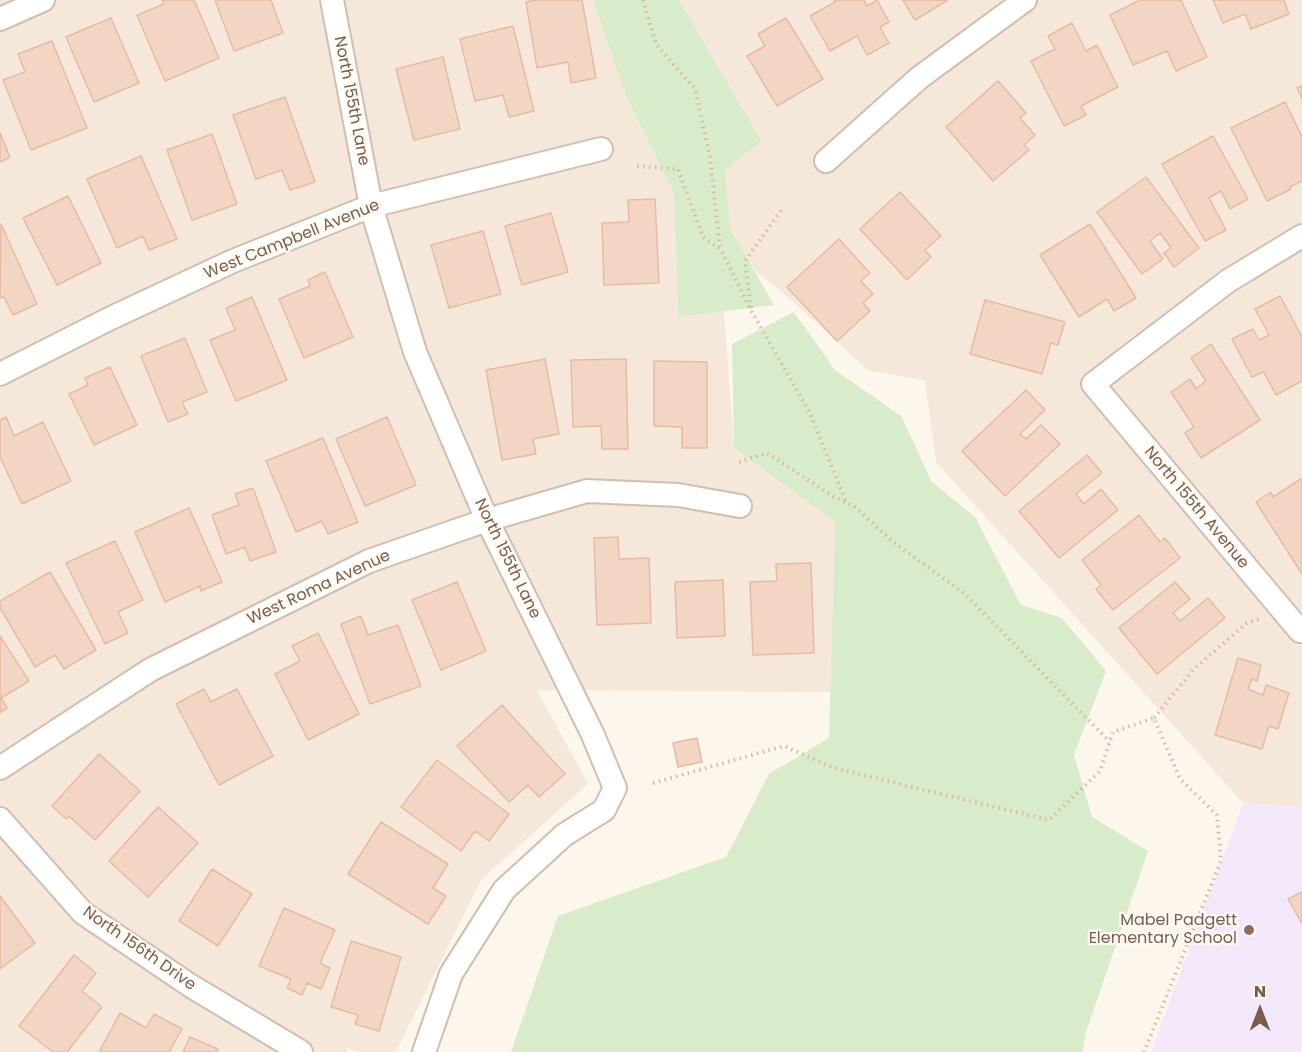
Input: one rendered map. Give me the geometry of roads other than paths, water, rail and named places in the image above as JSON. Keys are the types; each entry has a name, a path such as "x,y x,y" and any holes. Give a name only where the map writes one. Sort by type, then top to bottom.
{"street":[{"path":"0,19 43,0"},
{"name":"North 155th Lane","path":"332,0 371,206 414,351 487,520 593,735 615,788 604,810 564,835 504,890 451,974 424,1052"},
{"path":"826,161 919,78 1024,0"},
{"name":"West Campbell Avenue","path":"0,374 111,318 233,261 371,206 601,149"},
{"name":"North 155th Avenue","path":"1301,630 1094,384 1228,281 1302,236"},
{"name":"West Roma Avenue","path":"0,768 150,670 369,561 487,520 587,491 678,495 740,506"},
{"name":"North 156th Drive","path":"0,819 83,913 191,986 301,1052"}],"place":[{"name":"Mabel Padgett Elementary School","path":"1249,930"}]}
